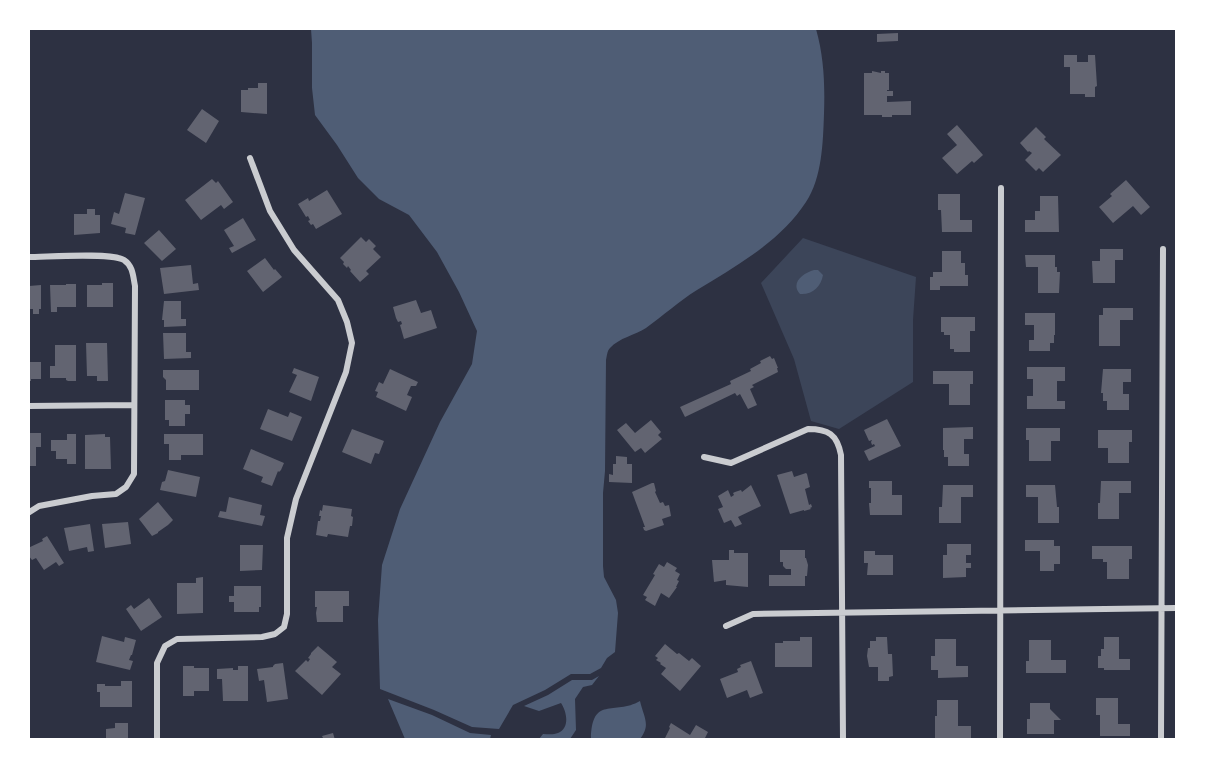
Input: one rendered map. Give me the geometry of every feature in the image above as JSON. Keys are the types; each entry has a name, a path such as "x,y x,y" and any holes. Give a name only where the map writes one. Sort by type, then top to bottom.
{"street":[{"path":"157,740 157,663 165,646 177,639 262,638 275,634 284,627 287,614 287,538 296,499 346,372 352,343 338,300 294,250 270,211 250,158"},
{"path":"1000,740 1001,188"},
{"path":"1161,740 1163,249"},
{"path":"28,257 110,256 124,260 132,268 135,286 134,474 126,487 116,494 39,506 28,513"},
{"path":"28,406 134,405"},
{"path":"704,458 731,463 808,429 821,429 832,434 839,444 842,455 843,740"},
{"path":"726,626 753,614 1001,609 1176,609"}],"shaded area":[{"path":"311,29 816,29 823,71 823,137 821,160 806,202 783,229 756,252 690,294 646,328 618,342 608,352 606,360 603,566 604,577 616,600 618,613 615,652 607,658 601,668 590,674 571,674 545,690 513,705 499,729 472,727 380,689 378,620 382,565 400,509 440,422 472,364 477,331 437,252 409,215 379,199 358,178 315,115"},
{"path":"803,238 916,277 913,382 839,429 811,421 794,359 761,283"},
{"path":"818,270 823,275 820,283 812,292 800,294 796,286 797,282 806,273"},
{"path":"599,676 592,685 583,687 575,699 576,730 570,739 539,739 543,734 556,734 562,731 566,724 563,707 561,703 539,711 524,706 572,680 592,680"},
{"path":"388,699 432,715 470,733 491,735 490,739 405,739"},
{"path":"640,701 646,725 640,739 591,739 592,725 600,712"}],"building":[{"path":"898,33 898,41 877,42 877,34"},
{"path":"1064,55 1077,55 1077,62 1088,62 1088,55 1095,55 1097,86 1095,97 1070,94 1070,67 1064,67"},
{"path":"872,71 889,73 889,90 887,91 893,91 893,96 887,96 887,102 911,101 911,115 882,117 882,115 864,115 864,73 872,73"},
{"path":"258,83 267,83 267,114 241,112 241,90 258,88"},
{"path":"202,109 219,121 206,143 187,130"},
{"path":"957,125 983,155 957,174 942,158 957,145 947,134"},
{"path":"1036,127 1046,137 1044,139 1061,155 1043,172 1039,168 1036,171 1025,160 1032,153 1020,143"},
{"path":"212,179 216,183 218,181 233,202 224,209 221,205 201,220 185,200"},
{"path":"1126,180 1150,207 1141,215 1133,206 1113,223 1099,207"},
{"path":"327,190 342,214 316,229 308,221 310,220 308,216 306,217 298,204 308,198 309,201"},
{"path":"125,193 145,198 135,235 125,233 126,228 111,224 114,212 119,214"},
{"path":"938,194 960,194 960,220 972,220 972,232 942,232"},
{"path":"1040,196 1058,196 1059,232 1025,232 1025,220 1035,220 1035,211 1040,211"},
{"path":"87,209 95,209 95,215 100,215 100,233 74,235 74,214 87,214"},
{"path":"243,218 256,240 232,253 229,248 234,246 224,230"},
{"path":"159,230 176,249 162,261 144,243"},
{"path":"361,237 366,242 369,239 376,246 373,249 381,257 366,271 369,274 360,282 340,258"},
{"path":"1100,249 1123,249 1123,260 1115,260 1115,283 1093,283 1092,261 1100,261"},
{"path":"942,251 961,251 961,263 965,263 968,286 940,286 940,290 930,290 930,277 933,277 933,272 942,272"},
{"path":"1025,255 1055,255 1055,267 1057,267 1057,272 1060,272 1059,293 1038,293 1038,267 1026,267"},
{"path":"265,258 282,277 263,292 247,271"},
{"path":"191,265 193,284 198,283 199,290 164,294 160,268"},
{"path":"102,283 113,283 113,307 87,307 87,285 102,285"},
{"path":"76,284 76,307 57,307 57,312 51,312 50,285"},
{"path":"41,285 41,309 39,309 39,314 33,314 33,309 28,309 29,286"},
{"path":"416,300 421,313 431,310 437,328 404,339 401,321 398,322 393,307"},
{"path":"164,301 181,301 181,319 186,319 186,326 164,327 164,320 162,320"},
{"path":"1103,308 1133,308 1133,320 1120,320 1120,346 1099,346 1099,315 1103,315"},
{"path":"1025,313 1055,313 1054,343 1050,343 1050,351 1029,351 1029,340 1034,340 1034,325 1025,325"},
{"path":"941,317 975,317 975,331 970,331 970,352 954,352 954,349 950,349 950,335 944,335 944,332 941,332"},
{"path":"163,333 186,333 186,352 191,352 191,358 164,359"},
{"path":"86,343 107,343 108,381 97,381 97,376 87,376"},
{"path":"55,345 76,345 76,381 68,381 66,378 50,378 50,366 55,366"},
{"path":"770,356 774,358 778,372 752,385 754,387 750,389 757,405 748,409 740,394 737,396 735,393 685,417 680,407 731,384 730,381 751,371 750,369 761,363 760,361"},
{"path":"28,362 41,362 41,379 28,381"},
{"path":"1027,367 1065,367 1065,381 1057,381 1057,401 1065,401 1065,409 1027,409 1027,396 1033,396 1033,379 1027,379"},
{"path":"294,368 319,377 311,401 289,392 297,375 292,373"},
{"path":"390,369 418,382 416,386 411,386 407,395 412,397 406,411 376,397 378,392 375,391 379,382 383,384"},
{"path":"1103,369 1131,369 1131,382 1123,382 1123,394 1129,394 1129,410 1107,410 1107,401 1103,401 1103,393 1101,393"},
{"path":"163,370 199,370 199,390 166,390"},
{"path":"933,371 973,371 973,384 970,384 970,405 949,405 949,384 933,384"},
{"path":"165,400 185,400 185,405 190,405 190,414 185,414 185,426 169,426 169,420 165,420"},
{"path":"268,409 288,417 290,412 302,417 292,441 260,429"},
{"path":"887,419 901,446 869,461 864,451 875,446 872,445 872,440 869,441 864,430"},
{"path":"651,420 661,432 658,435 662,439 645,453 641,448 635,452 617,430 626,423 635,433"},
{"path":"973,427 973,439 964,439 964,454 969,454 969,466 948,466 948,457 944,457 943,450 943,428"},
{"path":"1026,428 1060,428 1060,441 1051,441 1051,461 1029,461 1029,440 1026,440"},
{"path":"352,429 384,441 379,454 375,453 371,464 342,452"},
{"path":"1098,430 1132,430 1132,442 1129,442 1129,463 1108,463 1108,448 1098,448"},
{"path":"28,433 41,433 41,447 36,447 36,466 28,466"},
{"path":"67,434 76,434 76,464 67,464 67,459 56,459 56,451 51,451 51,440 67,440"},
{"path":"105,434 105,437 110,437 111,469 85,469 85,435"},
{"path":"164,434 203,434 203,455 181,455 181,460 169,460 169,444 164,444"},
{"path":"251,449 284,463 272,486 261,482 263,477 243,469"},
{"path":"616,456 627,457 627,464 632,464 632,483 609,482 609,474 613,475 613,464 616,464"},
{"path":"168,470 200,477 196,497 160,490"},
{"path":"792,471 794,477 807,474 810,487 805,489 809,505 811,504 812,507 790,514 777,475"},
{"path":"869,481 892,481 892,495 902,495 902,515 870,515"},
{"path":"1101,481 1131,481 1131,493 1119,493 1119,519 1098,519"},
{"path":"654,483 660,503 663,502 665,506 669,505 671,516 662,519 664,525 646,531 632,492"},
{"path":"751,485 761,506 738,517 742,524 735,527 731,520 724,523 718,509 723,507 718,496 728,490 731,497 733,493 741,490 742,492"},
{"path":"943,485 973,485 973,497 961,497 961,523 939,523"},
{"path":"1026,485 1055,485 1059,523 1038,523 1038,497 1026,497"},
{"path":"229,497 262,505 260,515 265,516 262,526 218,517 220,511 226,512"},
{"path":"158,502 173,520 152,536 139,519"},
{"path":"323,505 352,509 352,526 350,526 348,537 316,535"},
{"path":"128,522 131,544 105,548 102,524"},
{"path":"90,524 94,551 88,552 87,547 69,551 64,528"},
{"path":"47,536 64,563 59,566 56,562 44,570 36,558 32,560 28,555 28,548 43,541 42,539"},
{"path":"1025,540 1054,540 1054,546 1060,546 1060,564 1054,564 1054,571 1040,571 1040,551 1025,551"},
{"path":"947,544 971,544 971,555 966,555 966,563 971,563 971,568 966,568 966,577 943,578 943,555 947,555"},
{"path":"240,545 263,545 262,570 240,571"},
{"path":"1092,546 1132,546 1132,559 1129,559 1129,579 1107,579 1107,562 1103,562 1103,559 1092,559"},
{"path":"729,550 734,550 734,553 748,553 748,587 726,585 726,580 714,582 712,560 729,560"},
{"path":"780,550 805,550 808,565 805,586 769,586 769,575 791,575 791,569 786,569 783,562 780,562"},
{"path":"864,551 875,551 875,555 893,555 893,575 867,575 868,563 864,563"},
{"path":"667,562 677,568 675,571 680,574 677,580 679,581 669,598 661,593 655,606 645,600 647,597 643,595 659,564 664,567"},
{"path":"203,577 203,613 177,614 177,583 196,583 196,578"},
{"path":"234,586 261,586 259,612 234,612 234,602 229,602 229,596 234,596"},
{"path":"315,591 349,591 349,606 343,606 343,622 317,622"},
{"path":"149,598 162,617 141,631 126,609 131,605 134,609"},
{"path":"102,636 124,642 125,637 136,640 129,660 133,661 130,670 96,662"},
{"path":"800,637 812,637 812,667 775,667 775,643 800,641"},
{"path":"876,637 887,637 888,654 892,654 893,676 889,677 889,681 878,681 878,667 869,667 868,648 870,648 870,641 876,641"},
{"path":"1104,637 1119,637 1119,659 1130,659 1130,670 1098,668 1098,656 1101,656 1101,649 1104,649"},
{"path":"935,639 956,639 956,666 968,666 968,677 938,678 938,670 931,670 931,656 935,656"},
{"path":"1029,640 1051,640 1051,660 1066,660 1066,673 1026,673 1026,661 1029,661"},
{"path":"665,644 677,654 679,653 689,661 692,658 701,666 680,691 661,674 666,668 656,660 658,658 655,656"},
{"path":"318,646 337,662 332,667 341,674 322,695 295,671 306,660 308,662 311,653"},
{"path":"751,661 763,693 750,698 747,690 727,698 720,679 738,672 740,665"},
{"path":"283,663 288,699 267,702 264,680 259,681 257,669"},
{"path":"183,666 209,668 209,691 194,691 194,696 183,696"},
{"path":"238,666 248,666 248,701 223,701 222,679 217,679 217,669 238,670"},
{"path":"121,681 132,681 132,707 100,707 100,692 97,692 97,684 121,686"},
{"path":"1096,698 1118,698 1118,724 1130,724 1130,736 1100,736 1100,715 1096,715"},
{"path":"937,700 958,700 958,726 971,726 971,738 935,738"},
{"path":"1030,703 1050,703 1050,709 1061,720 1054,720 1054,734 1027,734"},
{"path":"115,723 128,723 128,740 106,740 106,729 115,728"},
{"path":"671,723 690,735 696,725 708,732 704,740 664,740"},
{"path":"333,733 335,740 324,740 322,736"}]}
